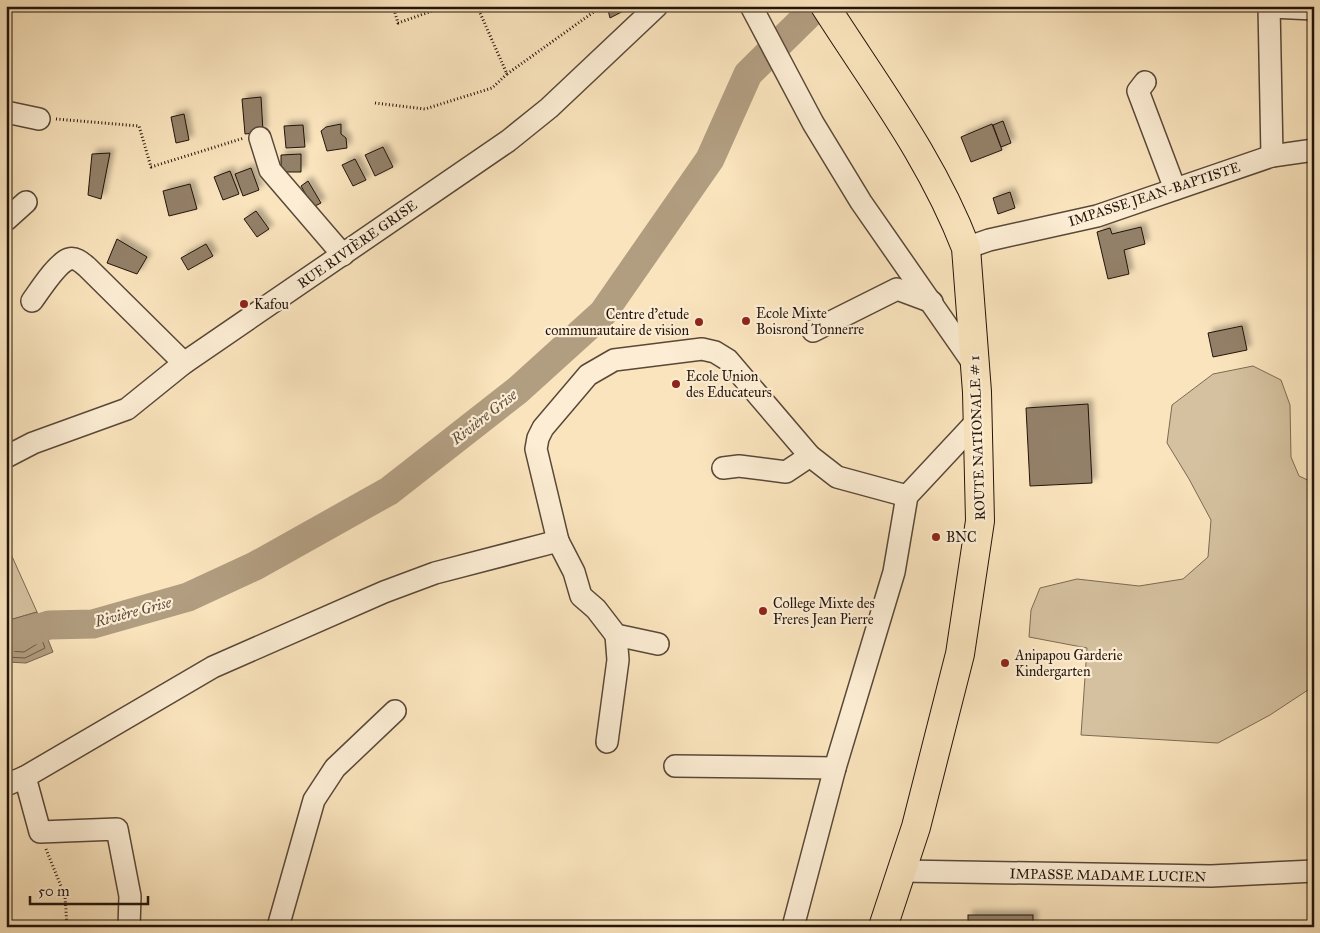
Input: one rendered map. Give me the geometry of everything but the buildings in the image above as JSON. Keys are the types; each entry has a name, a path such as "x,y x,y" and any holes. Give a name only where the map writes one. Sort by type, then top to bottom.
{"main road":[{"name":"ROUTE NATIONALE # 1","path":"825,6 879,90 916,142 946,199 966,248 975,366 980,521 960,654 916,827 883,927"}],"street":[{"name":"RUE RIVIÈRE GRISE","path":"6,458 33,443 127,409 184,363 508,141 549,108 657,6"},
{"path":"751,6 813,122 862,202 975,366"},
{"path":"1272,156 1269,7 1314,9"},
{"path":"1145,82 1138,91 1175,189"},
{"path":"6,112 39,119"},
{"path":"260,138 270,170 344,255"},
{"name":"IMPASSE JEAN-BAPTISTE","path":"966,248 989,240 1097,216 1272,156 1314,150"},
{"path":"6,220 26,202"},
{"path":"32,301 62,264 69,259 76,259 87,267 184,363"},
{"path":"812,331 897,289 932,302"},
{"path":"607,742 618,660 616,634 596,610 581,596 574,572 558,541 536,449 538,438 543,428 588,375 614,360 702,350 715,352 728,360 810,456 837,477 907,496"},
{"path":"793,927 836,768 894,572 907,496 978,420"},
{"path":"723,468 739,466 786,472 810,456"},
{"path":"129,927 130,896 117,829 40,832 16,781 214,668 374,596 435,573 558,541"},
{"path":"616,634 658,644"},
{"path":"278,927 314,800 335,768 395,711"},
{"path":"676,766 836,768"},
{"name":"IMPASSE MADAME LUCIEN","path":"902,871 1211,876 1314,871"}],"path":[{"path":"392,6 398,23 446,6"},
{"path":"477,6 507,74"},
{"path":"375,103 425,109 492,88 507,74 602,6"},
{"path":"39,119 139,126 150,166 254,135 260,138"},
{"path":"40,832 65,896 67,927"}],"shaded area":[{"path":"1253,366 1281,380 1290,405 1291,457 1299,476 1314,483 1314,686 1270,715 1218,743 1081,735 1087,648 1029,637 1031,610 1040,588 1077,579 1139,586 1183,579 1208,557 1211,520 1167,443 1172,405 1213,374"},
{"path":"6,543 37,612 6,621"}],"water":[{"path":"37,612 53,652 26,663 6,662 6,621"}],"waterway":[{"name":"Rivière Grise","path":"6,639 49,625 93,624 188,597 255,566 389,491 518,390 603,313 710,159 748,74 817,6"}],"place":[{"name":"Kafou","path":"244,304"},
{"name":"Ecole Mixte Boisrond Tonnerre","path":"746,321"},
{"name":"Centre d'etude communautaire de vision","path":"699,322"},
{"name":"Ecole Union des Educateurs","path":"676,384"},
{"name":"BNC","path":"936,537"},
{"name":"College Mixte des Freres Jean Pierre","path":"763,611"},
{"name":"Anipapou Garderie Kindergarten","path":"1005,663"}]}
